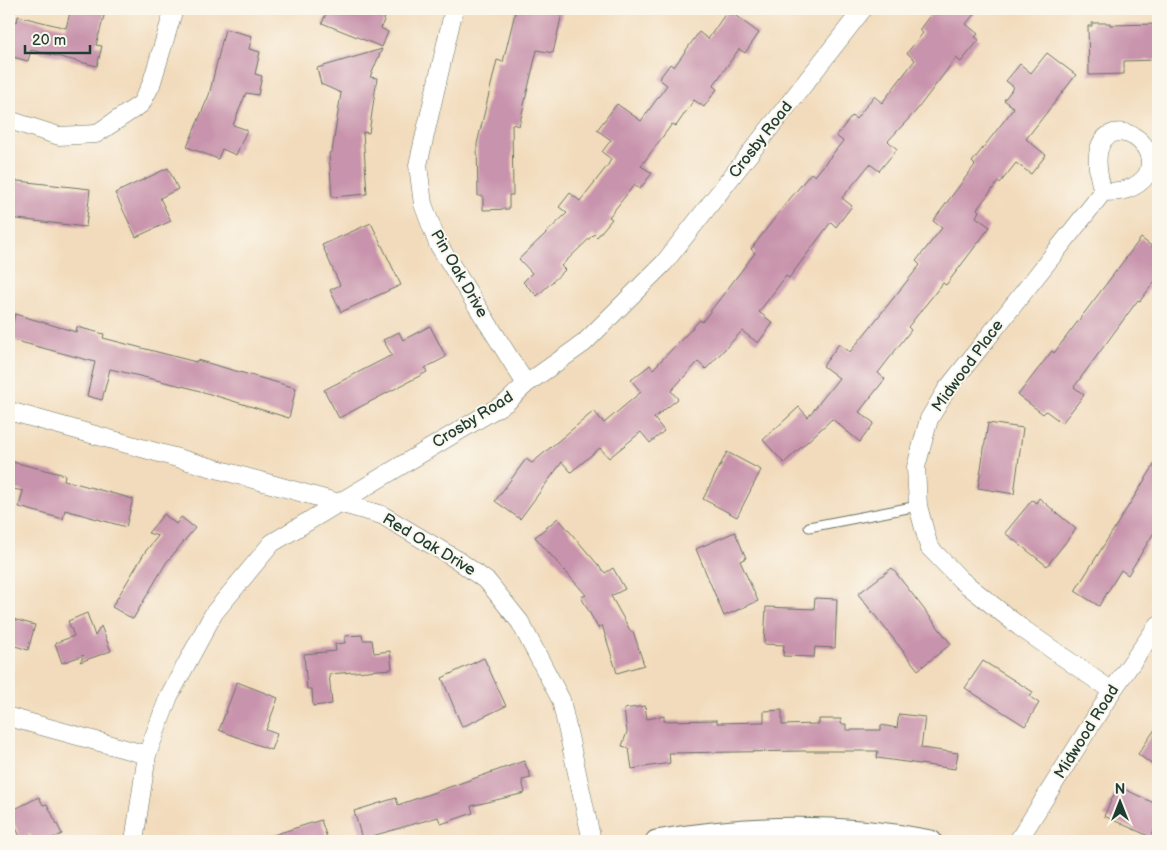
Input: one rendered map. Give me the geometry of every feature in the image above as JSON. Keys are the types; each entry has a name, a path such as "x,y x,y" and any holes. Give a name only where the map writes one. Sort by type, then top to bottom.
{"street":[{"path":"9,120 59,136 96,134 141,104 151,85 174,9"},
{"name":"Pin Oak Drive","path":"454,9 418,165 423,204 438,244 526,384"},
{"name":"Crosby Road","path":"134,841 147,756 169,696 214,613 272,543 507,402 526,384 584,343 664,263 863,9"},
{"name":"Midwood Place","path":"1103,192 961,371 929,419 916,467 918,506 929,547 961,580 1020,627 1112,691"},
{"name":"Red Oak Drive","path":"9,411 382,515 459,561 488,582 520,622 561,700 592,841"},
{"name":"Midwood Road","path":"1018,841 1112,691 1158,624"},
{"path":"9,717 147,756"},
{"path":"656,841 772,827 843,829 931,841"}],"lane":[{"path":"809,527 918,506"}],"building":[{"path":"71,9 106,9 96,45 102,46 97,66 31,50 28,61 9,56 9,20 17,22 18,16 66,28"},
{"path":"328,9 388,9 381,28 388,32 382,47 322,23"},
{"path":"516,9 563,9 553,53 537,50 519,126 512,124 513,195 509,195 509,209 483,210 483,196 478,196 477,144 497,60 503,62"},
{"path":"935,9 978,9 966,24 978,34 975,37 979,40 961,62 956,58 916,111 888,141 897,149 879,171 870,164 842,198 852,206 836,227 831,222 789,278 786,276 759,312 773,323 758,343 742,331 706,369 698,362 671,391 678,399 654,418 664,431 650,443 641,432 609,458 600,448 571,472 562,462 520,519 495,501 526,459 532,463 594,411 604,423 641,392 631,380 650,365 653,369 700,320 702,322 755,253 751,249 784,206 811,173 815,176 843,141 836,136 852,116 856,119 874,96 882,103 915,60 907,53 923,33 919,30"},
{"path":"728,10 759,33 745,53 739,49 713,86 717,89 704,107 694,100 676,126 672,124 641,166 652,173 640,189 634,185 609,217 612,219 597,237 594,234 561,266 565,270 537,296 523,282 532,273 519,259 567,213 559,207 570,193 580,201 608,165 611,159 602,152 611,140 597,130 617,104 641,121 667,85 659,79 670,64 674,67 699,32 708,39"},
{"path":"1092,23 1110,23 1110,25 1158,24 1158,60 1124,61 1124,74 1089,75 1088,26 1092,26"},
{"path":"225,29 252,36 249,49 260,52 255,74 262,76 258,95 246,93 233,125 247,130 236,155 222,149 218,159 187,147 209,95"},
{"path":"382,49 370,77 377,78 369,133 363,132 367,194 332,197 329,153 332,152 341,93 321,84 317,68"},
{"path":"1047,53 1076,75 1026,139 1046,155 1031,174 1016,163 977,209 979,211 976,217 990,227 946,285 943,283 908,327 911,330 878,373 885,379 859,412 874,423 860,442 832,419 784,463 763,440 799,407 808,417 839,378 823,366 839,344 850,352 920,265 916,261 942,228 933,221 975,165 972,162 1014,108 1004,100 1014,87 1006,81 1020,64 1031,73"},
{"path":"168,168 178,189 160,198 171,221 136,237 115,193"},
{"path":"9,180 90,189 86,227 9,218"},
{"path":"371,223 401,285 341,312 330,290 340,285 322,245"},
{"path":"1141,238 1158,251 1158,277 1140,301 1138,300 1074,387 1084,395 1062,423 1046,411 1043,414 1018,395 1052,351 1054,353"},
{"path":"15,314 76,332 77,327 104,334 103,338 196,362 197,360 296,388 289,418 190,388 110,369 102,400 87,396 95,362 9,339"},
{"path":"430,326 446,357 425,368 427,372 339,418 324,390 392,355 383,340 399,332 403,340"},
{"path":"988,423 1023,428 1014,494 978,488"},
{"path":"727,452 761,470 737,517 703,499"},
{"path":"1158,459 1158,526 1128,575 1121,570 1099,606 1075,591"},
{"path":"9,461 65,475 64,480 133,499 126,527 65,510 63,519 19,507 23,491 9,488"},
{"path":"1039,498 1076,529 1047,566 1005,533 1032,500 1036,503"},
{"path":"164,514 176,524 181,517 195,528 166,563 133,619 112,607 145,552 158,536 148,533"},
{"path":"558,518 605,573 613,568 625,589 611,596 631,632 633,631 644,665 617,673 602,625 598,628 581,597 586,595 535,537"},
{"path":"735,532 746,558 740,561 758,601 724,616 696,549"},
{"path":"892,568 951,644 918,670 858,594"},
{"path":"815,598 837,599 835,648 815,647 814,657 783,656 784,645 764,644 766,607 814,609"},
{"path":"87,613 95,636 101,626 111,651 80,662 84,655 62,663 55,643 74,636 68,621"},
{"path":"9,618 35,625 28,650 9,644"},
{"path":"362,635 363,640 372,640 374,653 390,651 392,669 329,674 332,704 313,706 312,689 307,689 304,654 336,651 335,644 345,643 345,636"},
{"path":"484,658 506,706 462,727 442,678"},
{"path":"983,661 1033,692 1030,697 1039,703 1025,726 965,688"},
{"path":"237,682 278,698 266,730 277,734 271,750 219,730"},
{"path":"645,706 647,719 664,716 664,721 717,720 717,723 764,722 764,711 782,710 782,725 819,724 819,719 841,719 841,724 846,724 846,730 881,730 881,725 897,728 899,714 925,717 921,748 958,753 955,769 877,758 878,751 803,751 669,753 670,763 632,769 629,748 622,746 627,732 624,709"},
{"path":"1158,725 1158,769 1138,754"},
{"path":"524,761 531,778 522,780 525,793 471,806 473,813 441,824 438,817 362,839 354,811 396,798 398,805"},
{"path":"1118,786 1158,805 1158,822 1151,837 1104,816"},
{"path":"39,797 43,805 47,804 62,834 47,841 33,841 30,834 21,839 9,812"},
{"path":"321,820 328,841 268,841 267,837"}]}
